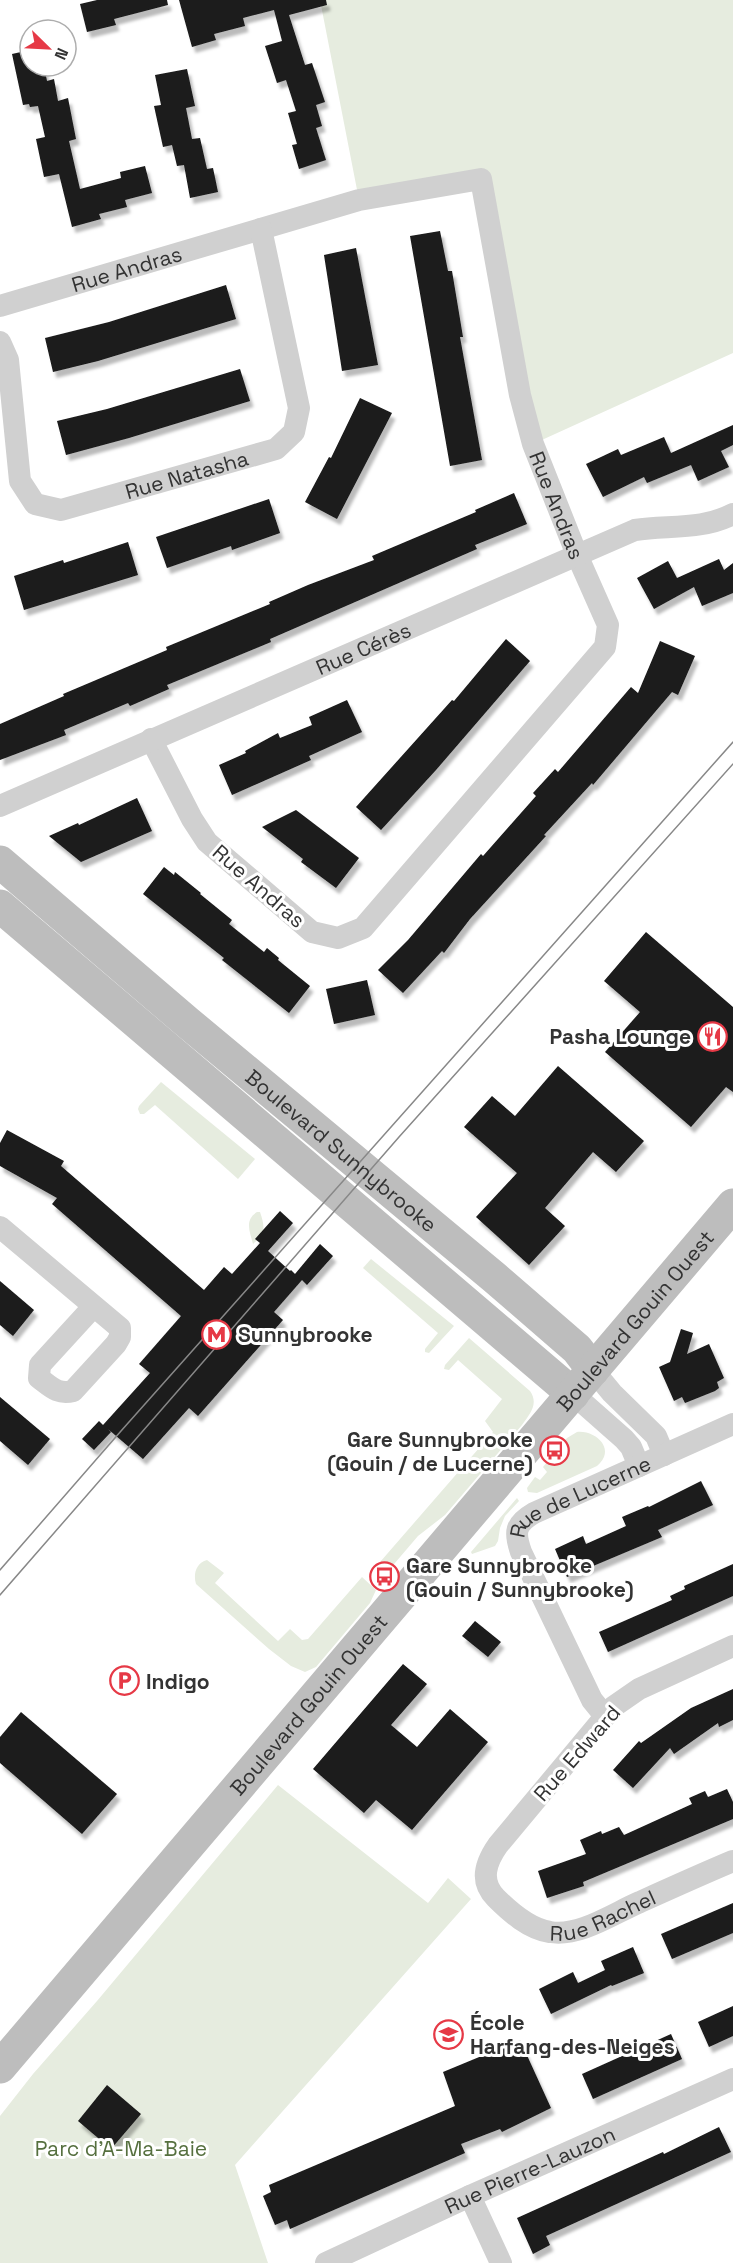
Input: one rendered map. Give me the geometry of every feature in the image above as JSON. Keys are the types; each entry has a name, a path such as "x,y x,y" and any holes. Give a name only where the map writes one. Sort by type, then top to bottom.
{"street":[{"name":"Rue Andras","path":"0,306 359,200 481,179 520,395 533,444 577,555 608,625 605,647 363,928 338,938 312,932 207,842 192,819 151,739"},
{"name":"Rue Natasha","path":"0,342 8,360 20,482 35,504 61,510 276,449 294,432 298,408 261,229"},
{"name":"Rue Cérès","path":"0,806 635,530 662,526 700,525 720,521 733,514"},
{"name":"Boulevard Sunnybrooke","path":"0,862 577,1349 583,1382"},
{"name":"Boulevard Sunnybrooke","path":"0,906 583,1382 631,1447 639,1466"},
{"name":"Boulevard Gouin Ouest","path":"0,2067 733,1205"},
{"path":"0,1227 94,1306"},
{"name":"Boulevard Sunnybrooke","path":"583,1382 612,1394 656,1436 664,1455"},
{"name":"Rue de Lucerne","path":"605,1716 592,1700 521,1552 516,1540 520,1523 534,1513 733,1424"},
{"name":"Rue Edward","path":"485,1878 487,1863 498,1845 613,1707 639,1689 733,1646"},
{"name":"Rue Rachel","path":"485,1878 489,1891 528,1924 552,1932 564,1932 592,1923 733,1861"},
{"name":"Rue Pierre-Lauzon","path":"326,2263 733,2079"},
{"path":"470,2196 501,2263"}],"green space":[{"path":"320,0 733,0 733,353 533,444 481,179 359,200"},
{"path":"161,1082 255,1159 238,1179 155,1105 144,1114 140,1114 139,1106"},
{"path":"257,1212 260,1212 263,1230 253,1244 249,1222"},
{"path":"371,1259 454,1326 429,1353 425,1352 425,1349 438,1333 363,1268"},
{"path":"469,1338 530,1391 534,1405 522,1425 445,1515 418,1536 383,1577 374,1569 493,1432 485,1421 502,1399 458,1360 449,1370 444,1369"},
{"path":"577,1432 591,1434 602,1442 605,1454 603,1460 597,1466 537,1493 528,1492 527,1488 535,1477 540,1480 547,1472 543,1467 567,1438"},
{"path":"517,1498 519,1501 505,1516 495,1546 472,1554 471,1552"},
{"path":"207,1560 224,1573 215,1583 278,1641 290,1629 302,1640 308,1639 362,1577 376,1590 370,1603 316,1667 305,1672 291,1666 269,1649 196,1584 196,1569"},
{"name":"Parc d'A-Ma-Baie","path":"278,1785 428,1903 448,1878 471,1899 235,2165 268,2263 0,2263 0,2116"}],"building":[{"path":"97,0 167,0 168,5 114,19 116,25 87,32 80,4"},
{"path":"179,0 326,0 327,5 289,15 305,65 312,63 325,102 316,105 322,126 316,128 326,160 299,169 292,145 297,144 288,113 296,111 286,80 277,83 265,46 282,41 274,10 243,18 245,26 214,34 216,40 192,47"},
{"path":"18,53 18,78 46,78 47,81 54,79 58,101 68,98 76,139 69,141 80,189 121,178 120,172 145,166 152,193 125,200 127,207 99,214 101,219 72,227 59,174 44,177 36,139 45,137 38,106 23,105 12,54"},
{"path":"187,69 195,106 186,108 192,139 200,138 207,169 213,168 218,192 190,198 184,165 177,166 172,145 163,147 154,106 161,105 155,75"},
{"path":"440,231 448,271 452,271 463,337 460,337 482,460 450,466 410,236"},
{"path":"356,248 378,365 342,371 324,255"},
{"path":"226,285 236,319 98,361 53,372 45,338 109,322"},
{"path":"240,369 250,401 66,455 57,421 107,409"},
{"path":"360,398 392,413 337,519 305,502 329,457 331,458"},
{"path":"733,425 733,445 721,451 729,467 698,481 691,465 647,483 644,477 603,497 586,464 618,449 621,455 664,437 671,453"},
{"path":"514,493 527,524 475,545 477,549 270,639 271,642 167,685 169,689 130,706 128,703 64,730 66,735 0,760 0,724 64,696 63,694 167,650 166,647 270,604 269,602 308,585 374,560 372,556 476,512 475,510"},
{"path":"269,499 280,533 232,550 231,546 167,568 156,537"},
{"path":"128,542 138,575 24,610 14,576 63,560 64,563"},
{"path":"719,559 724,570 733,563 733,593 702,606 694,587 654,609 637,578 668,561 677,578"},
{"path":"506,639 530,661 381,830 356,807 452,700 454,701"},
{"path":"660,641 695,656 678,695 672,692 593,785 592,783 544,835 546,836 470,919 444,953 442,951 403,993 378,970 408,940 481,854 483,856 536,796 533,793 555,769 558,772 631,687 638,693"},
{"path":"347,700 362,732 309,756 311,760 232,795 219,765 246,753 245,751 278,733 280,738 312,725 309,717"},
{"path":"137,798 152,831 81,862 49,836 78,823 79,825"},
{"path":"296,810 359,858 336,888 301,862 303,859 262,827"},
{"path":"164,867 174,875 175,872 201,893 232,920 229,924 264,952 267,948 310,986 289,1013 143,894"},
{"path":"646,932 733,1007 733,1092 726,1087 691,1127 605,1052 640,1012 604,981"},
{"path":"367,980 375,1015 334,1024 326,989"},
{"path":"558,1066 644,1141 616,1172 593,1152 545,1208 565,1226 529,1265 476,1217 517,1173 464,1127 492,1096 515,1116"},
{"path":"7,1130 64,1161 61,1166 204,1290 224,1267 232,1274 260,1243 255,1239 280,1211 293,1223 268,1251 290,1271 295,1274 320,1244 333,1256 307,1285 302,1280 274,1312 283,1320 198,1416 189,1408 143,1459 108,1429 111,1432 94,1450 82,1439 99,1421 103,1425 150,1373 139,1364 181,1316 52,1204 57,1198 0,1166 0,1143"},
{"path":"0,1281 34,1310 13,1336 0,1325"},
{"path":"681,1329 693,1333 687,1354 709,1344 724,1378 717,1382 719,1388 715,1391 685,1403 682,1397 674,1401 659,1367 670,1362"},
{"path":"0,1397 50,1439 28,1465 0,1441"},
{"path":"701,1481 713,1505 658,1530 662,1537 567,1577 555,1549 583,1536 586,1544 626,1526 622,1517 649,1507"},
{"path":"733,1564 733,1596 608,1652 599,1632 672,1600 670,1596 685,1589 684,1586"},
{"path":"475,1621 501,1642 488,1657 462,1636"},
{"path":"403,1664 427,1684 391,1725 417,1747 450,1709 488,1742 412,1830 376,1800 364,1813 313,1769"},
{"path":"733,1689 733,1720 719,1727 718,1723 674,1754 670,1748 633,1788 613,1770 639,1741 641,1743 691,1708"},
{"path":"21,1712 117,1794 82,1834 0,1763 0,1737"},
{"path":"727,1789 733,1802 733,1819 583,1882 584,1886 547,1898 538,1871 586,1854 580,1840 601,1831 602,1834 619,1827 624,1835 692,1804 689,1798 705,1791 708,1797"},
{"path":"733,1903 733,1933 672,1959 661,1934"},
{"path":"633,1947 644,1973 611,1985 551,2014 539,1989 573,1972 578,1983 605,1970 601,1961"},
{"path":"733,2006 733,2036 709,2047 698,2022"},
{"path":"671,2034 682,2059 593,2099 582,2074"},
{"path":"520,2040 551,2108 502,2132 500,2129 461,2144 465,2153 290,2229 287,2220 275,2225 263,2196 271,2192 269,2185 455,2106 443,2072"},
{"path":"107,2085 141,2114 111,2149 78,2121"},
{"path":"719,2127 731,2152 546,2236 550,2245 533,2254 517,2218 663,2152 664,2154"}],"tram line":[{"path":"0,1570 733,742"},
{"path":"0,1595 399,1137 733,764"}],"place":[{"name":"Pasha Lounge","path":"712,1036"},
{"name":"Sunnybrooke","path":"217,1334"},
{"name":"Gare Sunnybrooke (Gouin / de Lucerne)","path":"554,1451"},
{"name":"Gare Sunnybrooke (Gouin / Sunnybrooke)","path":"385,1577"},
{"name":"Indigo","path":"125,1681"},
{"name":"École Harfang-des-Neiges","path":"449,2034"}]}
